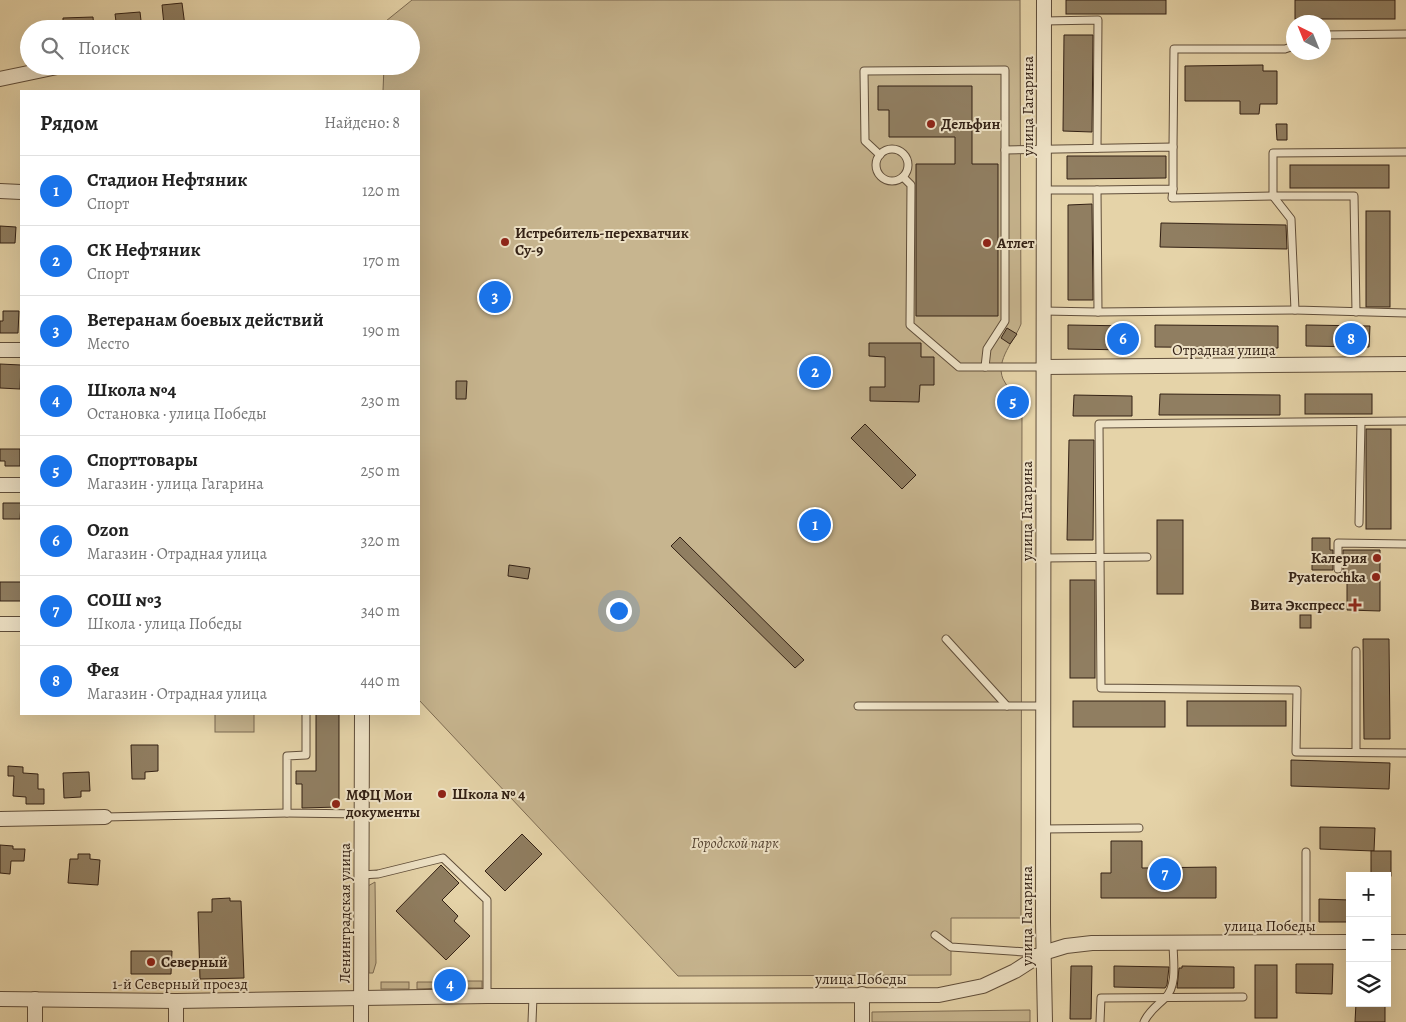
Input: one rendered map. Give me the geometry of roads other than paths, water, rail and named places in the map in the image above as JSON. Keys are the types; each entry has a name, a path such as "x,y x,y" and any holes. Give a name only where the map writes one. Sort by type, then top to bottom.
{"street":[{"name":"улица Гагарина","path":"1044,0 1043,953 1045,1022"},
{"path":"0,79 20,75"},
{"path":"0,190 20,192"},
{"path":"0,350 20,350"},
{"name":"Отрадная улица","path":"1043,367 1406,364"},
{"path":"0,485 20,485"},
{"path":"0,624 20,624"},
{"name":"Ленинградская улица","path":"361,1022 362,715"},
{"path":"0,819 104,817"},
{"name":"улица Победы","path":"361,999 487,996 938,995 983,986 1015,971 1043,953 1066,946 1092,943 1346,942"},
{"path":"1391,942 1406,942"},
{"path":"862,994 862,1022"},
{"name":"1-й Северный проезд","path":"0,999 361,999"},
{"path":"35,999 35,1022"},
{"path":"176,1000 176,1022"}],"lane":[{"path":"1044,20 1098,20 1098,148"},
{"path":"1331,35 1406,34"},
{"path":"1286,49 1174,49 1172,198 1354,196 1356,312"},
{"path":"880,155 865,141 864,71 1005,70 1006,321 987,349 985,367"},
{"path":"1005,150 1173,147"},
{"path":"889,150 903,154 908,163 903,177 898,180 888,181 879,175 876,165 880,155 889,150"},
{"path":"1294,310 1291,218 1273,196 1273,153 1406,152"},
{"path":"903,177 911,186 910,325 959,366 1043,367"},
{"path":"1045,190 1173,189"},
{"path":"1097,190 1098,312"},
{"path":"1043,311 1294,310 1406,313"},
{"path":"1406,421 1099,424 1100,688 1297,690 1296,752 1406,753"},
{"path":"1359,523 1361,422"},
{"path":"1338,568 1338,543 1406,544"},
{"path":"1043,558 1147,557"},
{"path":"946,639 1007,706"},
{"path":"1356,651 1356,752"},
{"path":"858,706 1043,706"},
{"path":"287,813 287,756 306,755 306,715"},
{"path":"104,817 287,813 362,814"},
{"path":"1043,829 1139,828"},
{"path":"1306,852 1306,942"},
{"path":"362,874 378,874 443,858 487,900 487,996"},
{"path":"935,935 951,947 1043,953"},
{"path":"1144,1022 1152,1009 1166,998 1171,990 1173,982 1173,943"},
{"path":"532,1022 533,997"},
{"path":"1100,1022 1101,998 1243,998"}],"place":[{"name":"Дельфин","path":"931,124"},
{"name":"Истребитель-перехватчик Су-9","path":"505,242"},
{"name":"Атлет","path":"987,243"},
{"name":"Ветеранам боевых действий","path":"495,297"},
{"name":"Ozon","path":"1123,339"},
{"name":"Фея","path":"1351,339"},
{"name":"СК Нефтяник","path":"815,372"},
{"name":"Спорттовары","path":"1013,402"},
{"name":"Стадион Нефтяник","path":"815,525"},
{"name":"Калерия","path":"1377,558"},
{"name":"Pyaterochka","path":"1376,577"},
{"name":"Вита Экспресс","path":"1355,605"},
{"name":"Школа № 4","path":"442,794"},
{"name":"МФЦ Мои документы","path":"336,804"},
{"name":"СОШ №3","path":"1165,874"},
{"name":"Северный","path":"151,962"},
{"name":"Школа №4","path":"450,985"}],"park label":[{"name":"Городской парк","path":"735,843"}]}
